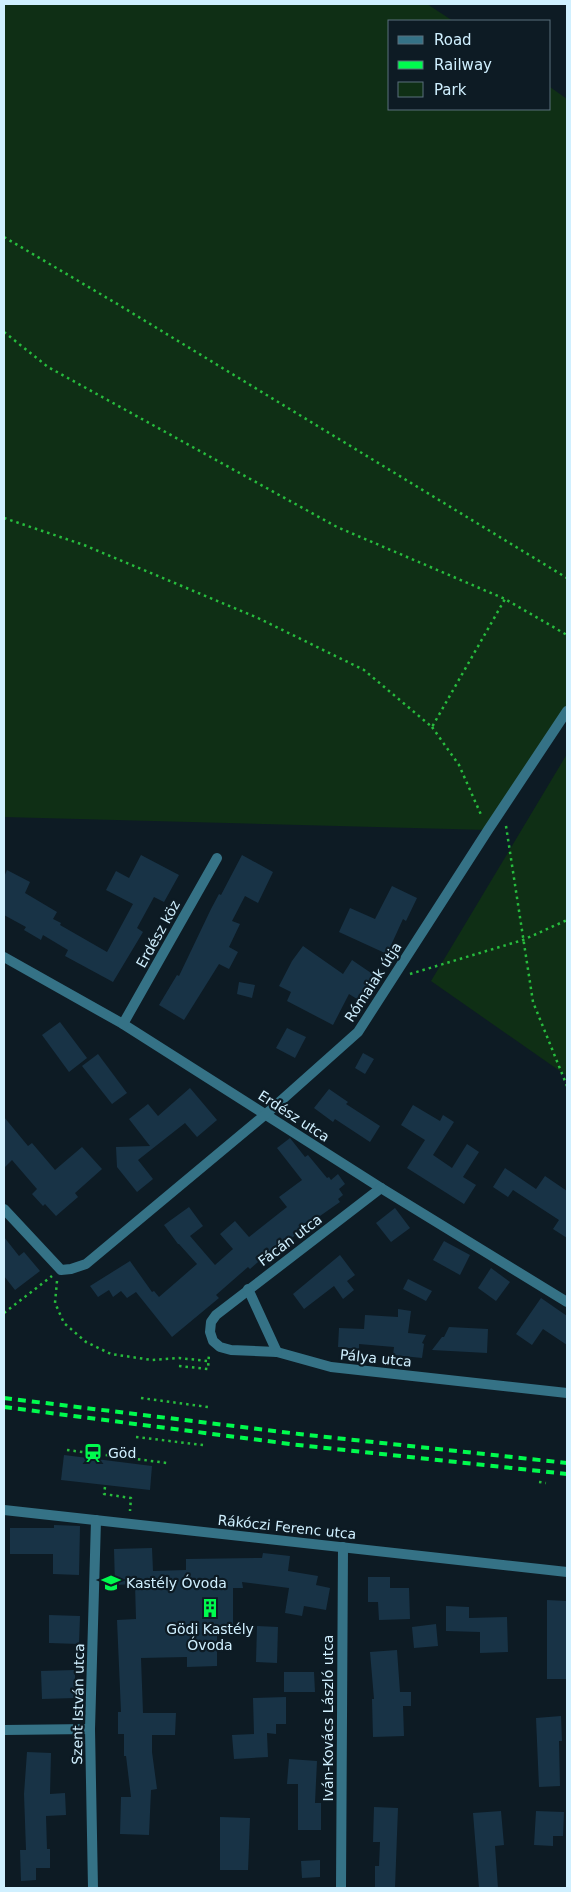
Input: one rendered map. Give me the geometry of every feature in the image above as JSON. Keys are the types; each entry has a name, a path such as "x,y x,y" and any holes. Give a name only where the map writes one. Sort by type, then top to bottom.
{"street":[{"name":"Rómaiak útja","path":"66,1269 86,1264 266,1114 358,1032 567,711"},
{"name":"Erdész köz","path":"123,1024 216,858"},
{"name":"Erdész utca","path":"4,957 123,1024 381,1188 567,1302"},
{"name":"Fácán utca","path":"216,1315 381,1188"},
{"path":"4,1209 66,1269"},
{"path":"248,1289 277,1352"},
{"name":"Pálya utca","path":"216,1315 211,1322 210,1332 213,1341 220,1347 231,1350 277,1352 331,1367 567,1393"},
{"name":"Rákóczi Ferenc utca","path":"4,1510 567,1572"},
{"name":"Szent István utca","path":"93,1888 90,1729 96,1520"},
{"name":"Iván-Kovács László utca","path":"341,1888 343,1547"},
{"path":"4,1730 90,1729"}],"path":[{"path":"4,237 567,578"},
{"path":"4,332 48,367 337,527 505,599 567,636"},
{"path":"4,518 84,545 258,618 364,670 432,727 459,766 488,830"},
{"path":"432,727 505,599"},
{"path":"503,808 532,1002 567,1086"},
{"path":"392,980 523,940 567,920"},
{"path":"4,1313 66,1269"},
{"path":"66,1269 56,1284 55,1303 64,1323 86,1342 111,1354 152,1360 178,1358 208,1361"},
{"path":"179,1366 208,1369"},
{"path":"141,1398 208,1407"},
{"path":"136,1436 203,1445"},
{"path":"67,1450 166,1463"},
{"path":"539,1482 546,1483"},
{"path":"105,1487 104,1494 131,1498 128,1524"}],"green space":[{"path":"4,4 427,4 451,20 388,20 388,110 551,110 551,88 567,99 567,711 488,830 4,817"},
{"path":"567,754 567,1076 431,981"}],"building":[{"path":"141,855 179,875 164,902 154,897 137,928 143,932 113,982 65,956 68,950 43,935 41,940 24,930 26,927 4,915 4,877 7,870 30,882 25,893 57,912 53,919 61,923 60,925 107,952 133,904 106,890 116,871 129,878"},
{"path":"242,855 273,872 258,903 245,896 232,921 240,924 229,947 238,952 229,969 219,964 184,1020 159,1005 177,975 179,976 211,909 219,894 221,895"},
{"path":"392,886 417,898 406,921 403,919 387,954 339,932 350,908 375,919"},
{"path":"303,946 343,974 352,960 374,975 357,999 349,994 333,1025 287,1001 291,992 279,986 292,961"},
{"path":"239,982 255,985 252,998 237,994"},
{"path":"60,1022 87,1058 69,1072 42,1035"},
{"path":"287,1028 306,1037 295,1058 276,1048"},
{"path":"363,1053 374,1059 365,1074 355,1068"},
{"path":"98,1054 127,1093 112,1104 82,1066"},
{"path":"190,1088 217,1120 197,1137 185,1123 138,1160 153,1179 137,1192 117,1167 116,1147 150,1146 129,1119 148,1104 158,1116"},
{"path":"329,1089 348,1102 346,1104 380,1126 370,1142 335,1119 333,1122 314,1108"},
{"path":"413,1105 440,1121 443,1115 454,1122 433,1155 452,1168 467,1144 479,1152 463,1177 476,1185 464,1204 407,1168 425,1140 401,1125"},
{"path":"4,1117 28,1146 32,1143 55,1170 82,1147 102,1169 75,1193 78,1197 56,1216 32,1194 37,1189 12,1160 4,1168"},
{"path":"290,1138 305,1157 308,1155 327,1178 329,1177 331,1180 338,1174 345,1184 339,1189 343,1195 338,1199 340,1202 297,1232 283,1245 280,1243 250,1269 248,1267 216,1295 219,1298 172,1337 136,1292 127,1298 121,1291 113,1297 109,1290 98,1297 90,1286 130,1261 152,1292 154,1291 159,1297 197,1264 178,1244 164,1225 189,1207 203,1226 190,1236 215,1265 233,1249 220,1234 235,1221 249,1237 287,1207 279,1197 302,1180 277,1148"},
{"path":"505,1168 536,1189 545,1176 567,1191 567,1238 553,1229 559,1220 513,1190 508,1197 493,1187"},
{"path":"395,1208 410,1228 391,1242 376,1223"},
{"path":"4,1237 19,1256 24,1252 40,1271 15,1290 4,1276"},
{"path":"444,1241 470,1255 460,1275 433,1260"},
{"path":"340,1255 355,1275 347,1281 354,1290 343,1299 334,1286 304,1309 293,1294"},
{"path":"491,1268 510,1282 496,1301 478,1288"},
{"path":"408,1279 432,1291 426,1301 403,1289"},
{"path":"541,1298 567,1316 567,1345 543,1329 532,1345 516,1334"},
{"path":"398,1309 411,1311 408,1333 426,1335 422,1343 424,1344 422,1358 393,1355 394,1347 359,1344 359,1349 338,1347 339,1328 364,1329 365,1315 398,1317"},
{"path":"449,1327 488,1329 487,1353 432,1350 444,1337"},
{"path":"64,1455 152,1466 150,1490 61,1480"},
{"path":"54,1525 80,1526 79,1575 53,1574 53,1554 10,1554 10,1528 54,1528"},
{"path":"152,1548 153,1571 186,1570 186,1559 262,1558 263,1553 290,1556 288,1571 318,1576 316,1585 330,1588 326,1610 304,1606 302,1616 285,1613 289,1588 242,1582 243,1588 233,1588 233,1627 217,1627 217,1666 187,1667 187,1657 141,1658 143,1713 176,1713 175,1735 152,1735 152,1752 157,1789 151,1790 149,1835 120,1834 121,1797 131,1797 126,1756 124,1756 124,1734 118,1734 118,1712 121,1712 117,1620 136,1619 135,1584 115,1585 114,1549"},
{"path":"368,1577 390,1577 390,1588 409,1588 410,1619 379,1620 378,1602 368,1602"},
{"path":"547,1600 567,1601 567,1679 547,1679"},
{"path":"446,1606 469,1607 469,1618 507,1617 508,1652 480,1653 480,1632 446,1631"},
{"path":"49,1615 80,1616 79,1644 49,1643"},
{"path":"436,1624 438,1646 414,1648 412,1627"},
{"path":"257,1626 278,1627 277,1663 256,1662"},
{"path":"397,1650 400,1692 411,1692 411,1706 403,1706 404,1736 373,1737 372,1699 374,1699 370,1652"},
{"path":"75,1670 75,1698 42,1699 41,1671"},
{"path":"284,1672 314,1672 315,1692 284,1692"},
{"path":"286,1697 286,1724 276,1724 276,1734 267,1733 268,1757 234,1759 232,1735 254,1734 253,1698"},
{"path":"561,1716 562,1741 559,1741 560,1786 539,1787 536,1718"},
{"path":"27,1752 51,1753 50,1794 65,1793 66,1815 46,1816 47,1849 50,1849 50,1868 36,1868 36,1880 21,1881 20,1850 26,1850 24,1794"},
{"path":"289,1759 317,1761 315,1803 321,1803 321,1830 298,1830 298,1784 287,1784"},
{"path":"374,1807 398,1808 395,1888 375,1888 375,1866 379,1866 380,1842 373,1842"},
{"path":"501,1811 504,1845 495,1846 498,1888 479,1888 473,1813"},
{"path":"536,1811 564,1812 563,1836 553,1836 553,1846 534,1845"},
{"path":"220,1817 250,1818 248,1870 220,1870"},
{"path":"320,1860 320,1877 302,1878 301,1861"}],"railway":[{"path":"4,1398 299,1434 567,1463"},
{"path":"4,1407 298,1445 567,1474"}],"place":[{"name":"Göd","path":"93,1453"},
{"name":"Kastély Óvoda","path":"111,1583"},
{"name":"Gödi Kastély Óvoda","path":"210,1608"}]}
